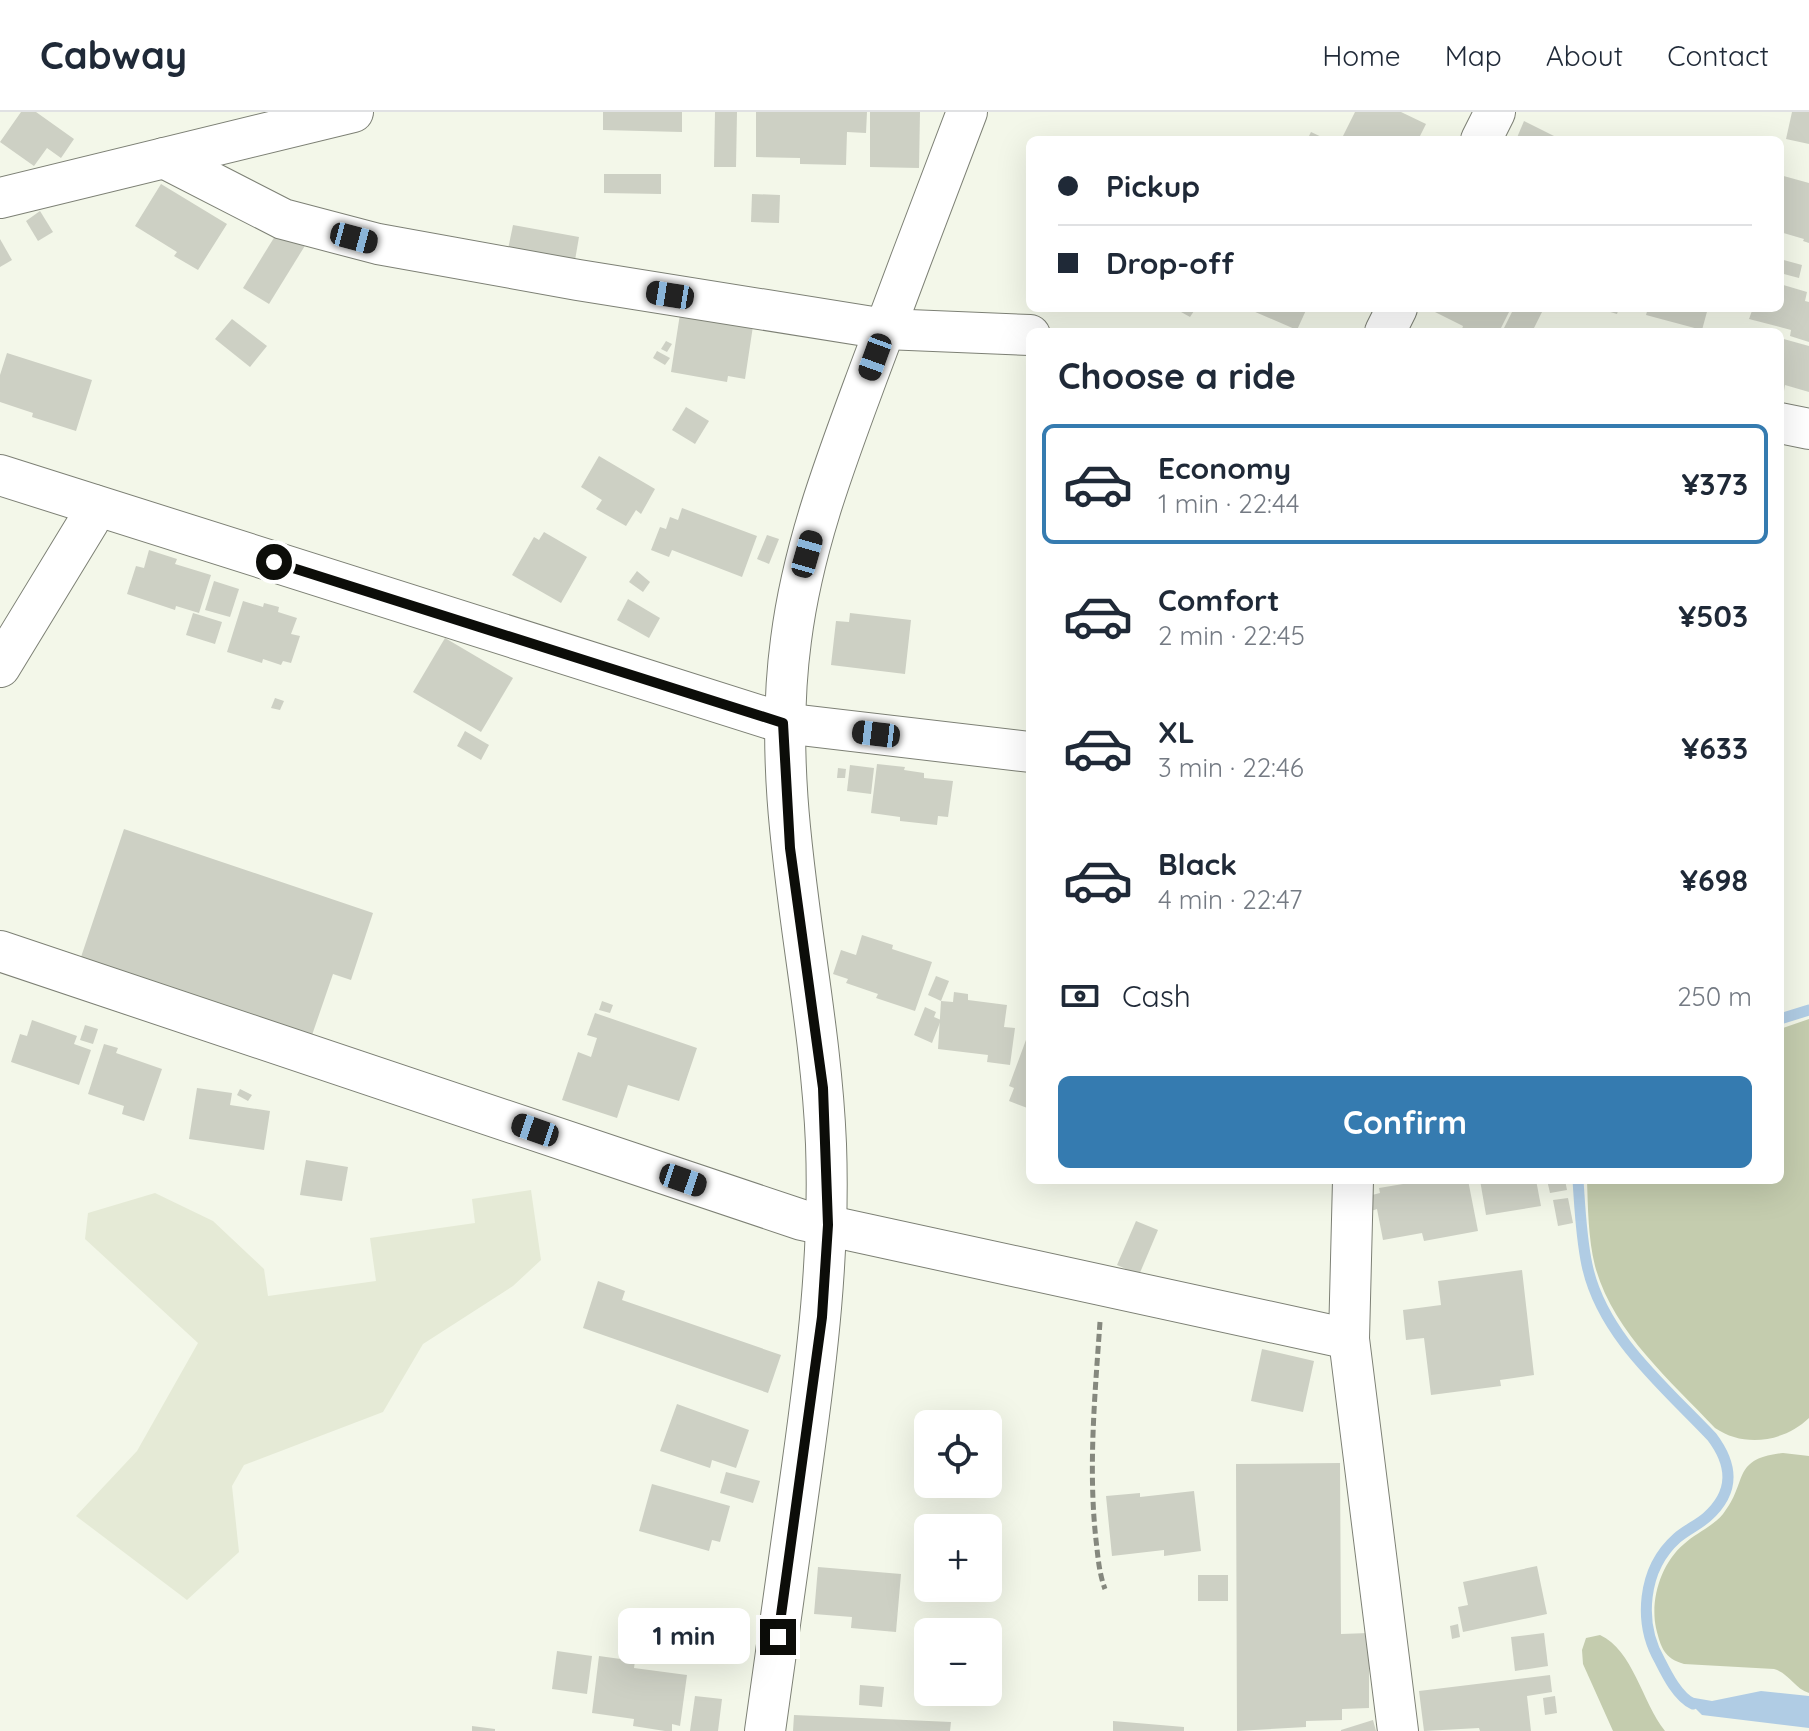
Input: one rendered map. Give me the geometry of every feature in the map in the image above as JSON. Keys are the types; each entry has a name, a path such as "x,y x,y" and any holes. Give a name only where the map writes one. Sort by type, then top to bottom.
{"street":[{"path":"0,198 353,112"},
{"path":"765,1731 817,1356 828,1225 823,1088 790,848 783,723 790,642 807,554 828,483 967,112"},
{"path":"1483,136 1495,112"},
{"path":"164,158 283,219 378,244 578,280 885,329 1026,335"},
{"path":"1784,424 1809,429"},
{"path":"0,475 783,723 1026,752"},
{"path":"0,667 89,521 94,505"},
{"path":"0,951 802,1220 1349,1339"},
{"path":"1353,1184 1349,1339 1398,1731"}],"path":[{"path":"1102,1285 1094,1410 1092,1509 1100,1576 1105,1589"}],"shaded area":[{"path":"1809,1019 1809,1418 1776,1437 1751,1440 1715,1428 1629,1334 1603,1290 1595,1266 1587,1184 1784,1184 1784,1028"},
{"path":"531,1190 541,1260 513,1286 423,1344 383,1412 244,1465 232,1486 239,1552 187,1600 76,1516 137,1451 198,1343 85,1239 88,1213 155,1193 213,1221 264,1269 268,1296 376,1281 370,1238 475,1223 472,1199"},
{"path":"1783,1453 1809,1456 1809,1693 1774,1669 1677,1662 1662,1647 1656,1628 1656,1594 1669,1561 1689,1540 1723,1514 1748,1466 1766,1456"},
{"path":"1600,1635 1621,1652 1665,1731 1613,1731 1583,1664 1582,1650 1586,1638"}],"water":[{"path":"1761,1691 1809,1696 1809,1728 1702,1715 1683,1696 1712,1701"}],"building":[{"path":"21,112 36,112 74,139 61,158 47,148 34,166 0,142"},
{"path":"603,112 682,112 682,132 603,130"},
{"path":"715,112 737,112 736,167 714,167"},
{"path":"756,112 867,112 866,133 847,132 846,165 800,164 800,158 756,157"},
{"path":"870,112 920,112 919,168 870,167"},
{"path":"1355,112 1401,112 1426,124 1420,136 1343,136"},
{"path":"1792,112 1809,112 1809,144 1786,139"},
{"path":"1524,121 1554,136 1518,136"},
{"path":"604,174 661,174 661,194 604,193"},
{"path":"1784,176 1809,183 1809,243 1784,233"},
{"path":"161,184 227,224 198,270 174,256 177,252 135,226"},
{"path":"752,194 780,195 779,223 751,222"},
{"path":"40,211 53,232 38,241 26,221"},
{"path":"513,225 579,237 574,266 507,254"},
{"path":"280,228 306,244 269,304 243,288"},
{"path":"0,239 12,260 0,267"},
{"path":"1784,260 1802,265 1799,278 1784,274"},
{"path":"1784,285 1807,292 1809,342 1790,336 1791,330 1749,319 1752,312 1784,312"},
{"path":"1255,312 1305,312 1298,328"},
{"path":"1435,312 1509,312 1501,328 1463,326"},
{"path":"1512,312 1542,312 1534,328 1504,328"},
{"path":"1647,312 1707,312 1703,328 1646,315"},
{"path":"680,314 753,326 745,379 728,376 727,382 671,372"},
{"path":"232,319 267,346 250,367 215,339"},
{"path":"1784,339 1809,346 1809,392 1785,385 1784,391"},
{"path":"666,341 672,344 667,352 661,349"},
{"path":"657,351 670,358 665,365 653,358"},
{"path":"7,353 92,380 76,431 32,417 33,413 0,402 0,375"},
{"path":"686,407 709,421 695,444 672,430"},
{"path":"599,456 655,489 641,514 636,510 626,526 596,509 602,500 581,487"},
{"path":"682,508 757,536 742,577 672,550 669,557 651,550 660,527 666,529 670,517 678,520"},
{"path":"544,532 587,557 561,603 512,575 534,537 539,540"},
{"path":"767,535 779,539 769,564 757,559"},
{"path":"149,550 177,559 175,564 211,575 199,613 176,606 175,610 127,594 136,566 144,568"},
{"path":"637,571 650,582 643,592 629,582"},
{"path":"214,581 239,589 230,617 205,610"},
{"path":"628,599 660,618 649,638 617,620"},
{"path":"243,601 263,607 264,603 279,607 278,612 297,618 291,634 300,636 291,663 283,661 281,665 263,659 262,663 227,652"},
{"path":"193,613 222,622 215,644 186,635"},
{"path":"850,613 911,620 905,674 831,665 836,621 849,622"},
{"path":"445,638 513,678 481,732 413,692"},
{"path":"275,698 284,701 280,710 271,708"},
{"path":"465,731 489,745 481,760 457,746"},
{"path":"877,764 905,767 904,770 924,773 924,778 953,781 948,817 938,816 937,825 900,821 900,817 871,813"},
{"path":"850,765 874,768 871,794 847,791"},
{"path":"838,768 846,769 845,778 837,778"},
{"path":"124,829 373,913 351,980 333,974 311,1038 80,960"},
{"path":"862,935 932,962 915,1011 876,998 878,994 846,983 848,979 833,974 841,950 856,955"},
{"path":"936,976 949,981 941,1001 928,995"},
{"path":"954,992 968,994 968,1000 1007,1005 1004,1027 1015,1028 1010,1065 987,1062 988,1055 938,1049 941,1001 953,1002"},
{"path":"602,1001 613,1005 610,1013 599,1010"},
{"path":"925,1007 936,1012 934,1017 941,1020 932,1043 914,1035"},
{"path":"595,1013 697,1048 679,1101 628,1085 617,1118 562,1100 578,1052 591,1057 597,1038 587,1035"},
{"path":"32,1020 77,1036 74,1044 91,1050 79,1085 11,1062 20,1034 27,1036"},
{"path":"85,1025 98,1029 93,1044 80,1040"},
{"path":"1026,1040 1026,1107 1009,1101 1014,1088 1009,1086"},
{"path":"104,1044 118,1048 116,1053 162,1069 144,1121 122,1114 124,1106 88,1094"},
{"path":"197,1088 232,1093 230,1105 270,1111 264,1150 189,1139"},
{"path":"240,1089 252,1095 248,1101 237,1095"},
{"path":"306,1160 348,1167 342,1201 300,1195"},
{"path":"1403,1184 1469,1184 1478,1231 1424,1241 1422,1233 1383,1240 1377,1209 1371,1211 1368,1196 1380,1193 1379,1188"},
{"path":"1481,1184 1537,1184 1541,1206 1486,1215"},
{"path":"1548,1184 1566,1184 1567,1190 1550,1193"},
{"path":"1568,1198 1573,1223 1558,1226 1553,1200"},
{"path":"1136,1221 1158,1230 1139,1275 1117,1265"},
{"path":"1522,1270 1534,1375 1500,1380 1501,1386 1431,1395 1424,1338 1406,1340 1403,1310 1441,1305 1438,1281"},
{"path":"598,1281 625,1291 622,1300 781,1355 768,1393 583,1328"},
{"path":"1262,1349 1314,1361 1303,1412 1251,1401"},
{"path":"677,1404 749,1430 736,1468 712,1460 710,1468 660,1451"},
{"path":"1340,1463 1341,1634 1369,1633 1369,1708 1342,1709 1342,1720 1306,1721 1306,1727 1237,1731 1236,1464"},
{"path":"726,1472 760,1481 753,1503 720,1493"},
{"path":"652,1484 730,1506 720,1542 712,1540 709,1551 639,1531"},
{"path":"1194,1491 1201,1551 1164,1556 1164,1550 1112,1556 1106,1496 1140,1493 1140,1497"},
{"path":"1537,1566 1547,1614 1463,1632 1458,1607 1468,1605 1463,1582"},
{"path":"818,1567 901,1574 896,1632 851,1628 852,1617 814,1614"},
{"path":"1198,1575 1228,1575 1228,1601 1198,1601"},
{"path":"1458,1624 1460,1637 1452,1639 1450,1626"},
{"path":"1544,1633 1548,1666 1515,1671 1511,1637"},
{"path":"557,1651 592,1656 587,1694 552,1689"},
{"path":"599,1656 635,1661 634,1668 687,1675 680,1726 672,1724 672,1731 665,1731 633,1726 634,1719 592,1713"},
{"path":"1550,1675 1552,1692 1527,1696 1531,1731 1480,1731 1479,1728 1424,1731 1419,1691"},
{"path":"860,1685 884,1687 882,1707 859,1705"},
{"path":"695,1696 722,1699 718,1731 690,1731"},
{"path":"1555,1696 1557,1713 1545,1715 1543,1698"},
{"path":"794,1715 951,1722 950,1731 793,1731"},
{"path":"1373,1720 1376,1731 1341,1731 1341,1730"},
{"path":"1113,1721 1184,1727 1184,1731 1113,1731"},
{"path":"472,1726 495,1729 495,1731 472,1731"}],"waterway":[{"path":"1784,1018 1809,1010"},
{"path":"1578,1184 1587,1265 1606,1315 1638,1359 1712,1437 1727,1468 1723,1498 1707,1517 1665,1551 1656,1565 1647,1597 1646,1614 1653,1646 1674,1685 1693,1704"}],"route":[{"path":"274,562 783,723 790,848 823,1088 828,1225 822,1317 778,1637"}]}
